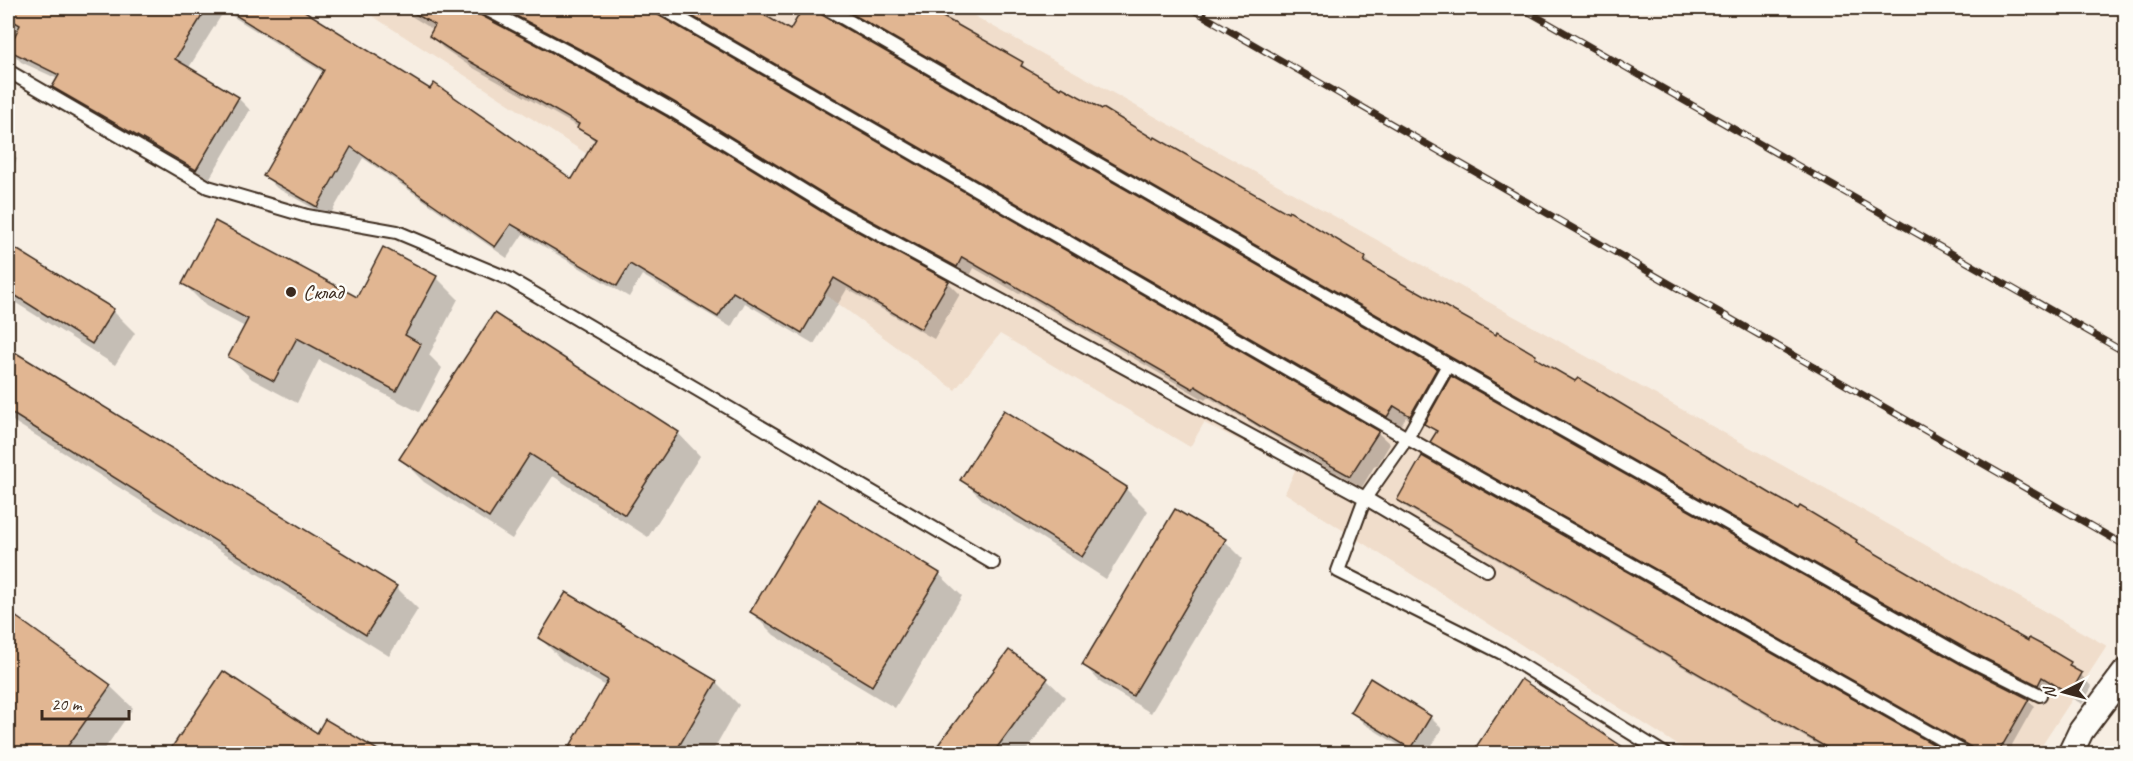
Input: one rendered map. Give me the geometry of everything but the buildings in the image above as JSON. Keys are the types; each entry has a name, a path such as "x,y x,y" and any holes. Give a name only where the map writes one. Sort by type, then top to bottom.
{"street":[{"path":"2070,753 2081,731 2126,671"}],"lane":[{"path":"484,8 670,109 833,209 1365,498 1487,570"},
{"path":"662,8 1407,438 1967,753"},
{"path":"826,8 1448,365 1968,659 2040,695"},
{"path":"8,71 208,187 307,216 397,232 509,279 993,563"},
{"path":"1448,365 1407,438 1365,498 1338,571 1502,652 1665,753"}],"shaded area":[{"path":"360,8 960,8 2107,646 2037,753 1690,753 1285,493 1296,468 1204,423 1190,447 1000,334 955,390 825,294 587,154"}],"railway":[{"path":"1190,8 2126,546"},
{"path":"1522,8 2126,353"}],"place":[{"name":"Склад","path":"291,292"}]}
